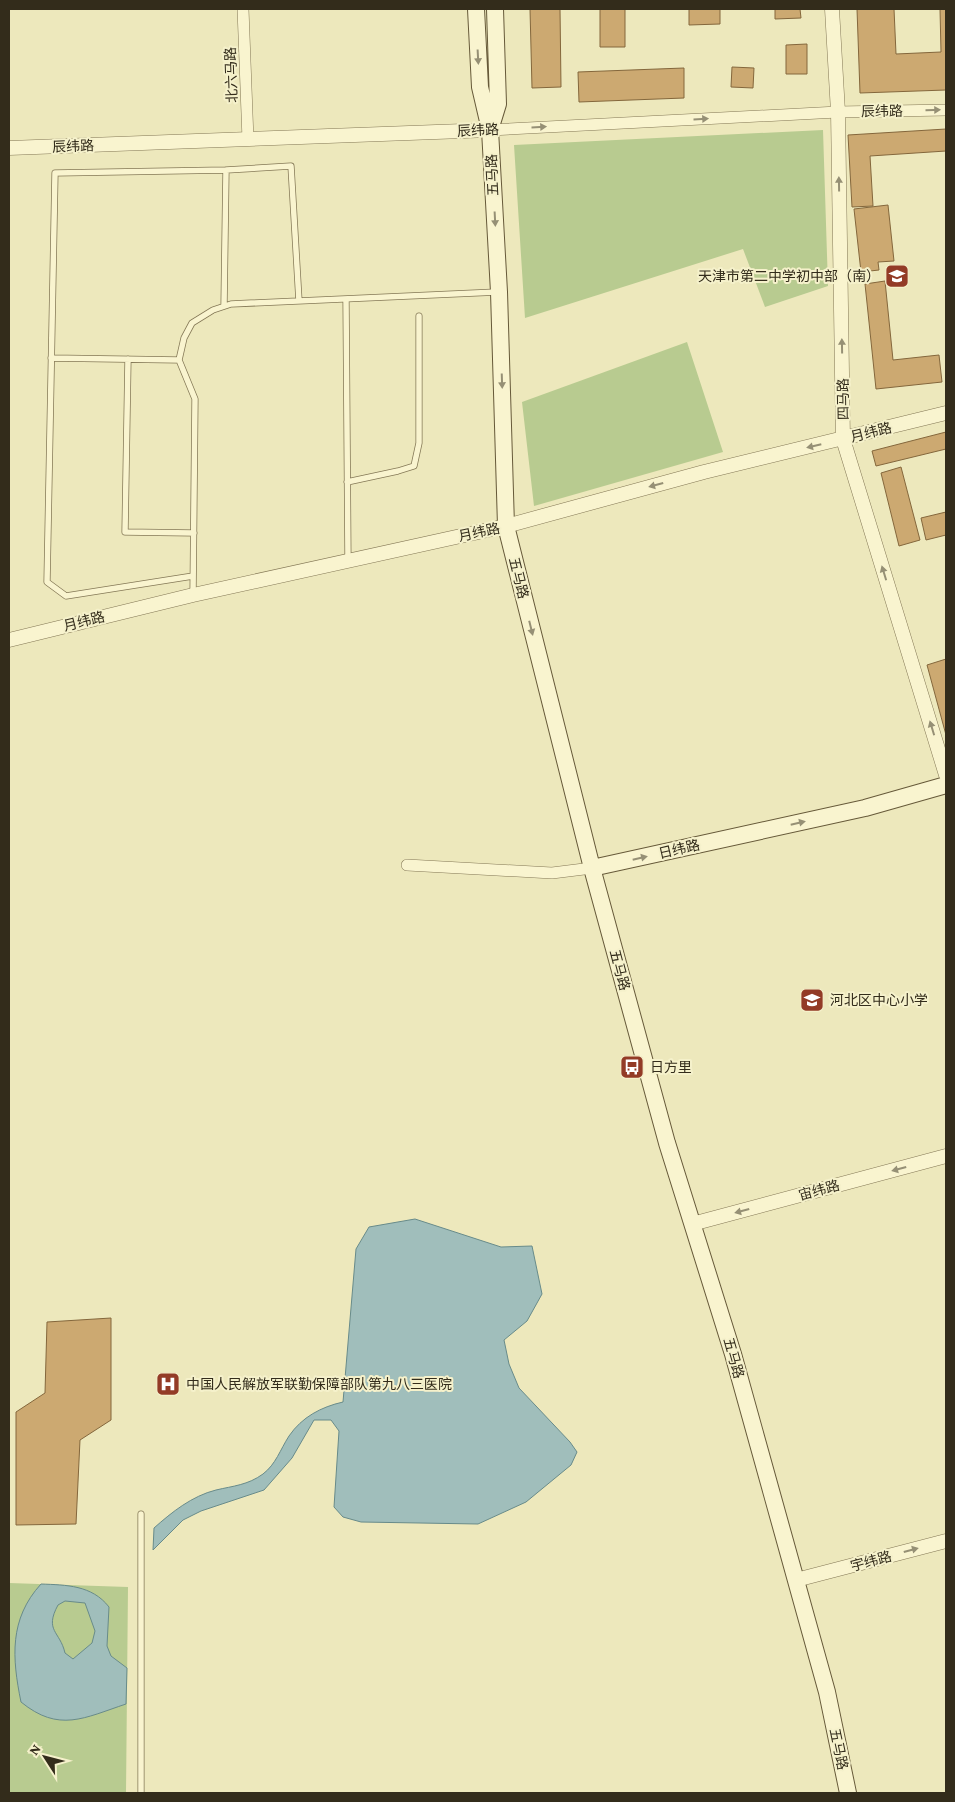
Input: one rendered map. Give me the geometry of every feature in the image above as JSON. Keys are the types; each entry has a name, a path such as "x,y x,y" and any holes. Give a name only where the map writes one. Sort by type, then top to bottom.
{"main road":[{"name":"五马路","path":"476,9 480,87 490,130 499,292 506,526 592,868 667,1143 733,1354 827,1692 848,1793"},
{"name":"五马路","path":"490,130 498,104 495,9"},
{"name":"日纬路","path":"592,868 865,808 946,785"}],"street":[{"name":"北六马路","path":"243,9 248,140"},
{"name":"四马路","path":"832,9 838,112 844,439 946,775"},
{"name":"辰纬路","path":"9,148 490,130 838,112 946,110"},
{"name":"月纬路","path":"9,640 193,595 506,526 704,472 946,413"},
{"name":"日纬路","path":"407,865 552,873 592,868"},
{"name":"宙纬路","path":"692,1224 946,1156"},
{"name":"宇纬路","path":"796,1580 946,1541"}],"lane":[{"path":"193,576 66,596 47,582 55,173 226,170 291,166 299,301"},
{"path":"224,306 226,170"},
{"path":"193,595 195,400 179,360 184,338 192,323 213,310 231,304 499,292"},
{"path":"346,299 348,561"},
{"path":"347,482 398,472 414,466 419,443 419,316"},
{"path":"51,358 179,360"},
{"path":"128,359 124,532 194,532"},
{"path":"140,1514 141,1793"}],"green space":[{"path":"823,130 828,286 765,307 743,249 525,318 514,145"},
{"path":"687,342 723,452 534,506 522,402"},
{"path":"9,1583 128,1587 126,1793 9,1793"}],"water":[{"path":"415,1219 501,1247 532,1246 542,1294 527,1321 504,1340 509,1364 519,1388 570,1442 577,1452 571,1465 526,1502 478,1524 361,1522 343,1517 334,1507 339,1431 331,1420 314,1420 292,1458 264,1490 201,1511 183,1520 153,1550 154,1528 168,1516 199,1496 246,1483 257,1478 271,1466 289,1436 300,1423 320,1410 343,1402 356,1249 369,1227"},
{"path":"41,1584 69,1586 95,1594 109,1607 107,1646 111,1656 127,1668 126,1704 84,1718 60,1720 35,1712 21,1702 16,1670 16,1640 18,1625 31,1597","holes":["65,1601 85,1603 95,1631 92,1643 73,1659 65,1653 54,1630 52,1620 58,1605"]}],"building":[{"path":"530,9 560,9 561,87 532,88"},
{"path":"600,9 625,9 625,47 600,47"},
{"path":"689,9 720,9 720,24 689,25"},
{"path":"775,9 800,9 801,18 775,19"},
{"path":"857,9 894,9 896,54 941,52 940,9 946,9 946,90 860,93"},
{"path":"807,44 807,74 786,74 786,45"},
{"path":"732,67 754,68 753,88 731,87"},
{"path":"684,68 684,98 579,102 578,72"},
{"path":"946,129 946,151 870,156 873,206 852,207 848,135"},
{"path":"888,205 894,261 878,262 879,270 861,272 854,209"},
{"path":"885,281 893,360 939,355 942,382 876,389 865,284"},
{"path":"946,432 946,449 876,466 872,451"},
{"path":"901,467 920,540 899,546 881,473"},
{"path":"946,512 946,535 926,540 921,518"},
{"path":"946,659 946,735 927,665"},
{"path":"111,1318 111,1420 80,1440 76,1524 16,1525 16,1412 45,1393 47,1322"}],"place":[{"name":"天津市第二中学初中部（南）","path":"897,276"},
{"name":"河北区中心小学","path":"812,1000"},
{"name":"日方里","path":"632,1067"},
{"name":"中国人民解放军联勤保障部队第九八三医院","path":"168,1384"}]}
